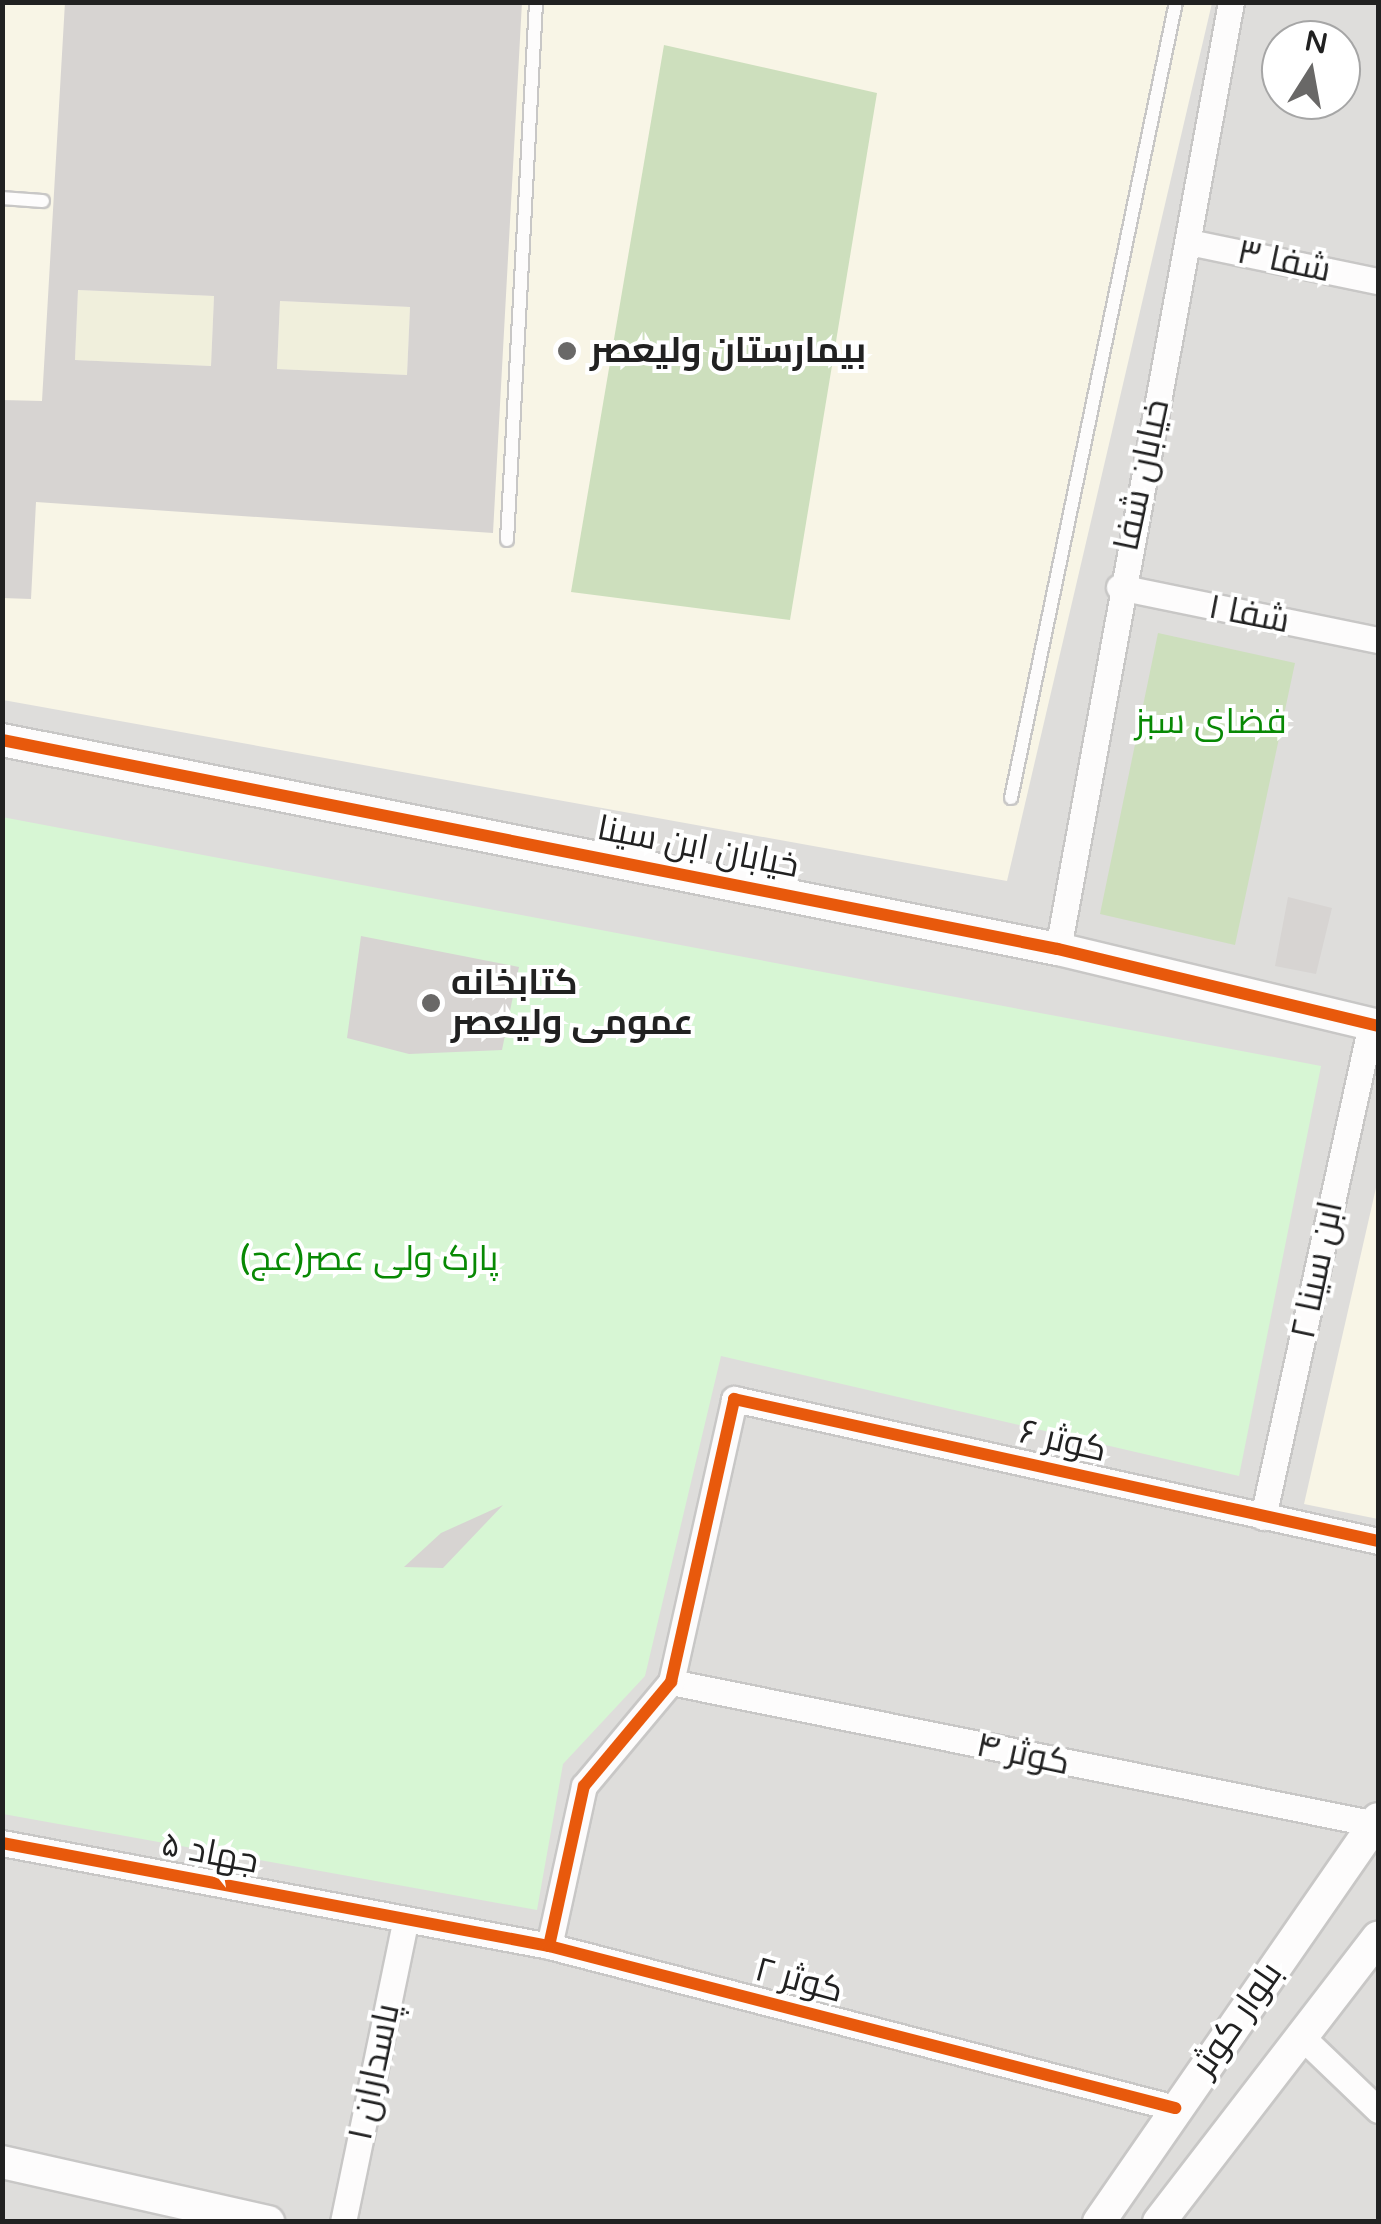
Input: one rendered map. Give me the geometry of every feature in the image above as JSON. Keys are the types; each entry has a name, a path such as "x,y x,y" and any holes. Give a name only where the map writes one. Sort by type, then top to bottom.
{"street":[{"name":"خیابان شفا","path":"1058,950 1119,588 1189,242 1232,2"},
{"name":"شفا ۳","path":"1189,242 1378,281"},
{"name":"شفا ۱","path":"1119,588 1378,640"},
{"name":"خیابان ابن سینا","path":"2,740 1058,950 1375,1025"},
{"name":"ابن سینا ۲","path":"1264,1516 1375,1025"},
{"name":"کوثر ۶","path":"671,1682 734,1398 1378,1541"},
{"name":"کوثر ۴","path":"671,1682 1377,1822"},
{"path":"549,1946 584,1786 671,1682"},
{"name":"بلوار کوثر","path":"1100,2222 1175,2108 1377,1822"},
{"name":"جهاد ۵","path":"2,1843 405,1922"},
{"name":"کوثر ۲","path":"405,1922 549,1946 1175,2108"},
{"name":"پاسداران ۱","path":"344,2222 405,1922"},
{"name":"بلوار کوثر","path":"1160,2222 1378,1938"},
{"path":"1303,2038 1378,2110"},
{"path":"2,2162 268,2222"}],"lane":[{"path":"507,540 536,2"},
{"path":"1012,798 1176,2"},
{"path":"2,198 42,201"}],"shaded area":[{"name":"بیمارستان ولیعصر","path":"2,3 1212,3 1007,881 3,700"},
{"path":"3,3 1378,3 1378,2221 3,2221"},
{"path":"1378,1179 1378,1519 1304,1504"}],"green space":[{"path":"664,45 877,93 790,620 571,592"},
{"path":"78,290 214,296 211,366 75,360"},
{"path":"280,301 410,307 407,375 277,369"},
{"name":"فضای سبز","path":"1158,633 1295,663 1235,945 1100,914"},
{"name":"پارک ولی عصر(عج)","path":"2,817 1321,1066 1239,1476 721,1356 645,1676 563,1764 537,1910 3,1814"}],"building":[{"path":"65,2 522,2 493,533 36,502 31,599 2,598 2,400 42,401","holes":["78,290 214,296 211,366 75,360","280,301 410,307 407,375 277,369"]},
{"path":"1288,897 1332,908 1316,974 1275,966"},
{"name":"کتابخانه عمومی ولیعصر","path":"361,936 519,967 502,1050 409,1054 347,1038"},
{"path":"503,1505 443,1568 404,1567 441,1533"}],"cycle path":[{"path":"2,740 1058,949 1378,1026"},
{"path":"549,1946 584,1786 671,1682 734,1399 1378,1541"},
{"path":"2,1843 549,1946 1175,2108"}],"place":[{"name":"بیمارستان ولیعصر","path":"567,351"},
{"name":"کتابخانه عمومی ولیعصر","path":"431,1003"}]}
